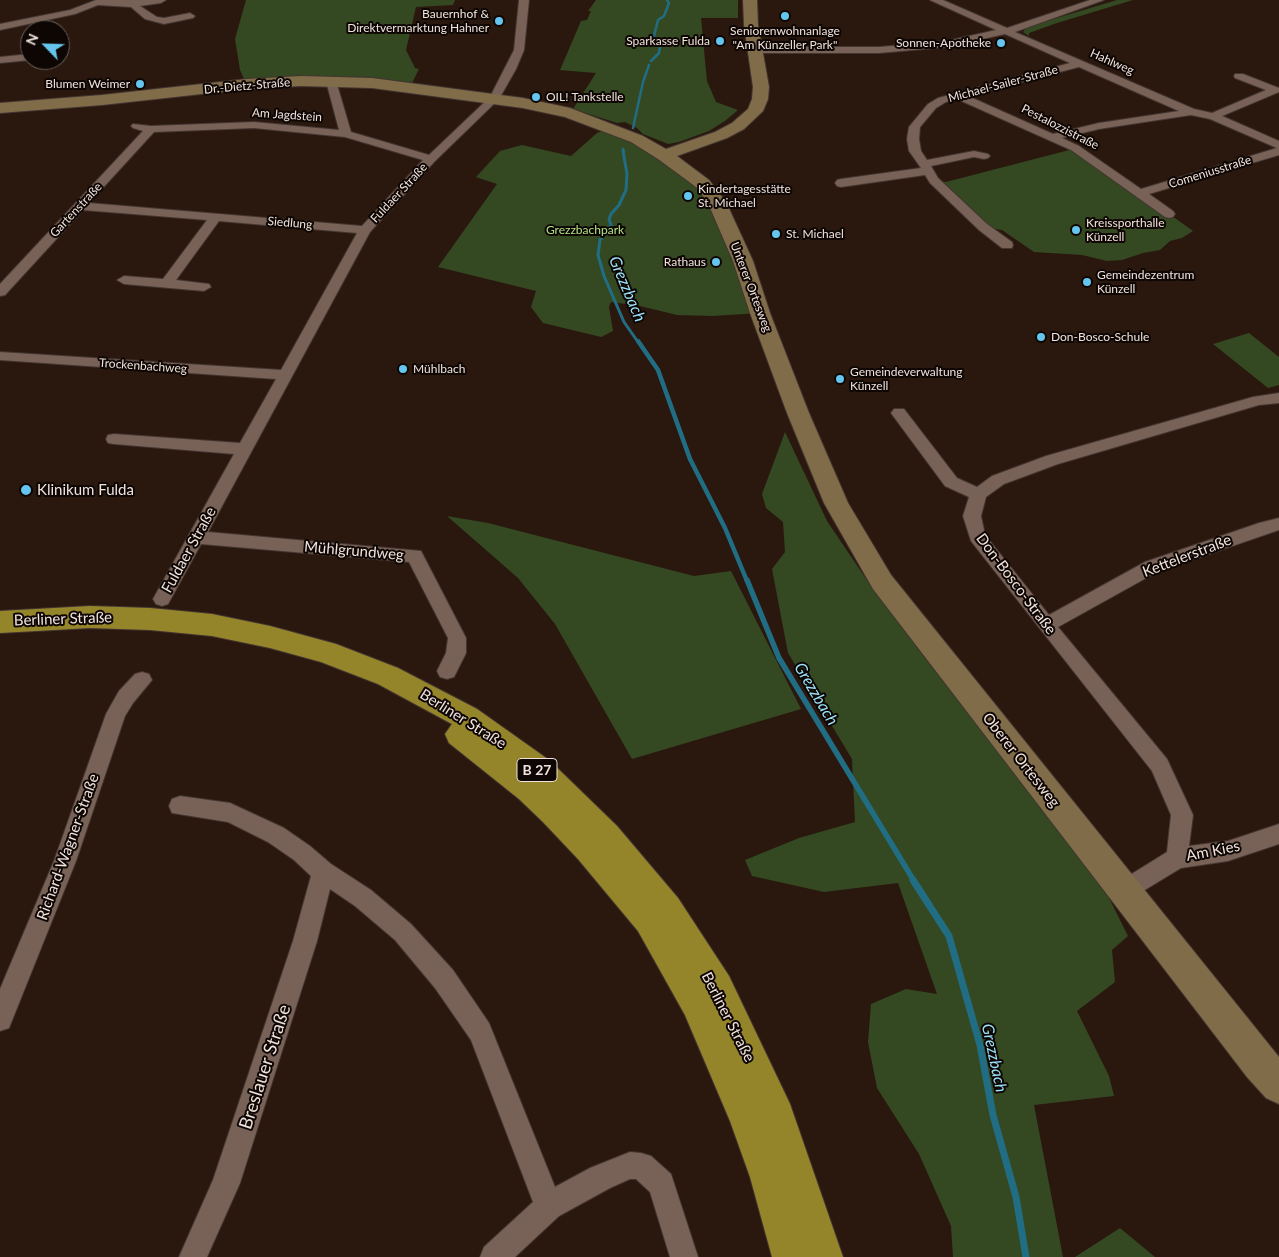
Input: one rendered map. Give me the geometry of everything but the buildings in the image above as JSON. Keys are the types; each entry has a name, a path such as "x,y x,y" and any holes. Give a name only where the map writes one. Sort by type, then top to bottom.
{"highway":[{"name":"Berliner Straße","path":"0,622 90,617 150,619 212,625 289,642 326,652 388,676 467,718 513,750 538,770 606,836 666,910 716,989 771,1104 822,1257"},
{"name":"Berliner Straße","path":"0,636 63,631 157,634 219,642 270,653 328,671 380,692 455,730 505,769 530,790 589,848 650,919 698,1002 749,1120 770,1177 793,1257"}],"main road":[{"path":"664,154 721,135 738,126 755,111 760,99 761,87 750,0"},
{"name":"Dr.-Dietz-Straße","path":"0,108 102,100 247,84 331,81 372,83 494,99"},
{"name":"Unterer Ortesweg","path":"494,99 544,107 593,121 637,139 664,154 703,184 717,202 743,261 760,313 798,413"},
{"name":"Oberer Ortesweg","path":"798,413 836,503 882,582 1260,1064 1279,1085"}],"street":[{"path":"0,27 72,12 101,1 133,4 161,0"},
{"name":"Fuldaer Straße","path":"162,599 365,230 431,159 494,99 511,69 519,50 524,0"},
{"name":"Hahlweg","path":"935,0 1192,112 1213,116 1279,145"},
{"path":"755,50 907,49 947,44 1007,31 1099,0"},
{"path":"133,4 148,17 155,20 175,20 190,16"},
{"path":"0,60 20,60"},
{"name":"Michael-Sailer-Straße","path":"1007,245 953,199 926,168 915,151 913,140 915,127 932,106 957,95 1081,63"},
{"path":"1239,76 1277,90"},
{"path":"331,81 346,134"},
{"path":"1213,116 1277,90"},
{"name":"Pestalozzistraße","path":"957,95 1053,137 1095,160 1169,214"},
{"path":"1053,137 1099,126 1192,112"},
{"name":"Am Jagdstein","path":"137,126 152,129 254,125 298,128 346,134 431,159"},
{"name":"Gartenstraße","path":"0,292 152,129"},
{"name":"Comeniusstraße","path":"1140,193 1279,151"},
{"path":"841,183 926,168 974,154 984,156"},
{"name":"Siedlung","path":"79,206 365,230"},
{"path":"167,282 216,217"},
{"path":"124,280 167,282 204,287"},
{"name":"Trockenbachweg","path":"0,356 286,375"},
{"path":"899,413 951,482 978,494 998,480 1052,460 1258,400 1278,399"},
{"path":"114,439 245,449"},
{"name":"Don-Bosco-Straße","path":"978,494 972,516 977,537 1160,766 1182,815 1177,858"},
{"name":"Kettelerstraße","path":"1046,625 1151,568 1265,527 1279,524"},
{"name":"Mühlgrundweg","path":"196,537 415,556 457,638 456,653 447,671"},
{"name":"Richard-Wagner-Straße","path":"0,1019 64,860 116,714 126,697 142,680"},
{"path":"180,806 230,812 276,835 302,853 323,872 363,898 403,932 444,979 480,1032 549,1206"},
{"name":"Am Kies","path":"1125,891 1177,858 1228,851 1279,834"},
{"name":"Breslauer Straße","path":"193,1257 226,1183 305,941 323,872"},
{"path":"494,1257 549,1206 626,1166 641,1166 661,1184 684,1257"}],"green space":[{"path":"246,0 455,0 453,5 416,7 406,50 415,68 419,69 412,83 371,80 245,81 240,70 235,39"},
{"path":"596,0 738,0 738,18 701,18 707,81 716,102 738,110 709,131 668,144 643,134 637,128 625,122 617,123 573,109 596,73 560,70 581,21 587,20 591,11 588,11"},
{"path":"1117,0 1133,0 1057,23 1029,33 1029,36 1023,32 1027,27"},
{"name":"Grezzbachpark","path":"609,128 703,184 760,313 712,316 677,315 640,306 611,302 609,307 613,331 601,337 543,323 531,307 536,291 438,267 497,184 476,177 500,151 522,145 571,156 597,133"},
{"path":"1077,148 1193,231 1182,238 1170,241 1160,250 1122,260 1107,261 1082,255 1034,252 1002,230 984,227 935,180 946,182"},
{"path":"1249,333 1279,357 1279,385 1268,388 1213,344"},
{"path":"785,432 827,521 877,595 1108,896 1128,936 1112,950 1115,982 1077,1011 1109,1076 1114,1096 1034,1105 1063,1257 953,1257 951,1226 919,1154 877,1088 868,1042 871,1004 906,989 937,994 898,883 824,892 752,876 745,860 799,838 855,822 852,759 788,653 772,569 785,552 783,522 766,508 762,494"},
{"path":"447,516 488,523 694,576 731,571 801,709 632,759 555,624 518,578"},
{"path":"1120,1228 1155,1257 1075,1257"}],"waterway":[{"name":"Grezzbach","path":"651,61 659,53 660,47 654,36 658,20 664,16 669,3 667,0"},
{"name":"Grezzbach","path":"633,128 643,82 649,65"},
{"name":"Grezzbach","path":"623,151 627,174 626,190 619,205 611,214 609,219 611,225 600,240 598,255 604,276 624,322 638,342"},
{"name":"Grezzbach","path":"638,341 658,370 690,459 725,528 747,581"},
{"name":"Grezzbach","path":"747,580 779,658 914,881"},
{"name":"Grezzbach","path":"913,880 949,936 980,1045 993,1115 1016,1197 1026,1257"}],"place":[{"name":"Seniorenwohnanlage \"Am Künzeller Park\"","path":"785,16"},
{"name":"Bauernhof & Direktvermarktung Hahner","path":"499,21"},
{"name":"Sparkasse Fulda","path":"720,41"},
{"name":"Sonnen-Apotheke","path":"1001,43"},
{"name":"Blumen Weimer","path":"140,84"},
{"name":"OIL! Tankstelle","path":"536,97"},
{"name":"Kindertagesstätte St. Michael","path":"688,196"},
{"name":"Kreissporthalle Künzell","path":"1076,230"},
{"name":"St. Michael","path":"776,234"},
{"name":"Rathaus","path":"716,262"},
{"name":"Gemeindezentrum Künzell","path":"1087,282"},
{"name":"Don-Bosco-Schule","path":"1041,337"},
{"name":"Mühlbach","path":"403,369"},
{"name":"Gemeindeverwaltung Künzell","path":"840,379"},
{"name":"Klinikum Fulda","path":"26,490"}]}
